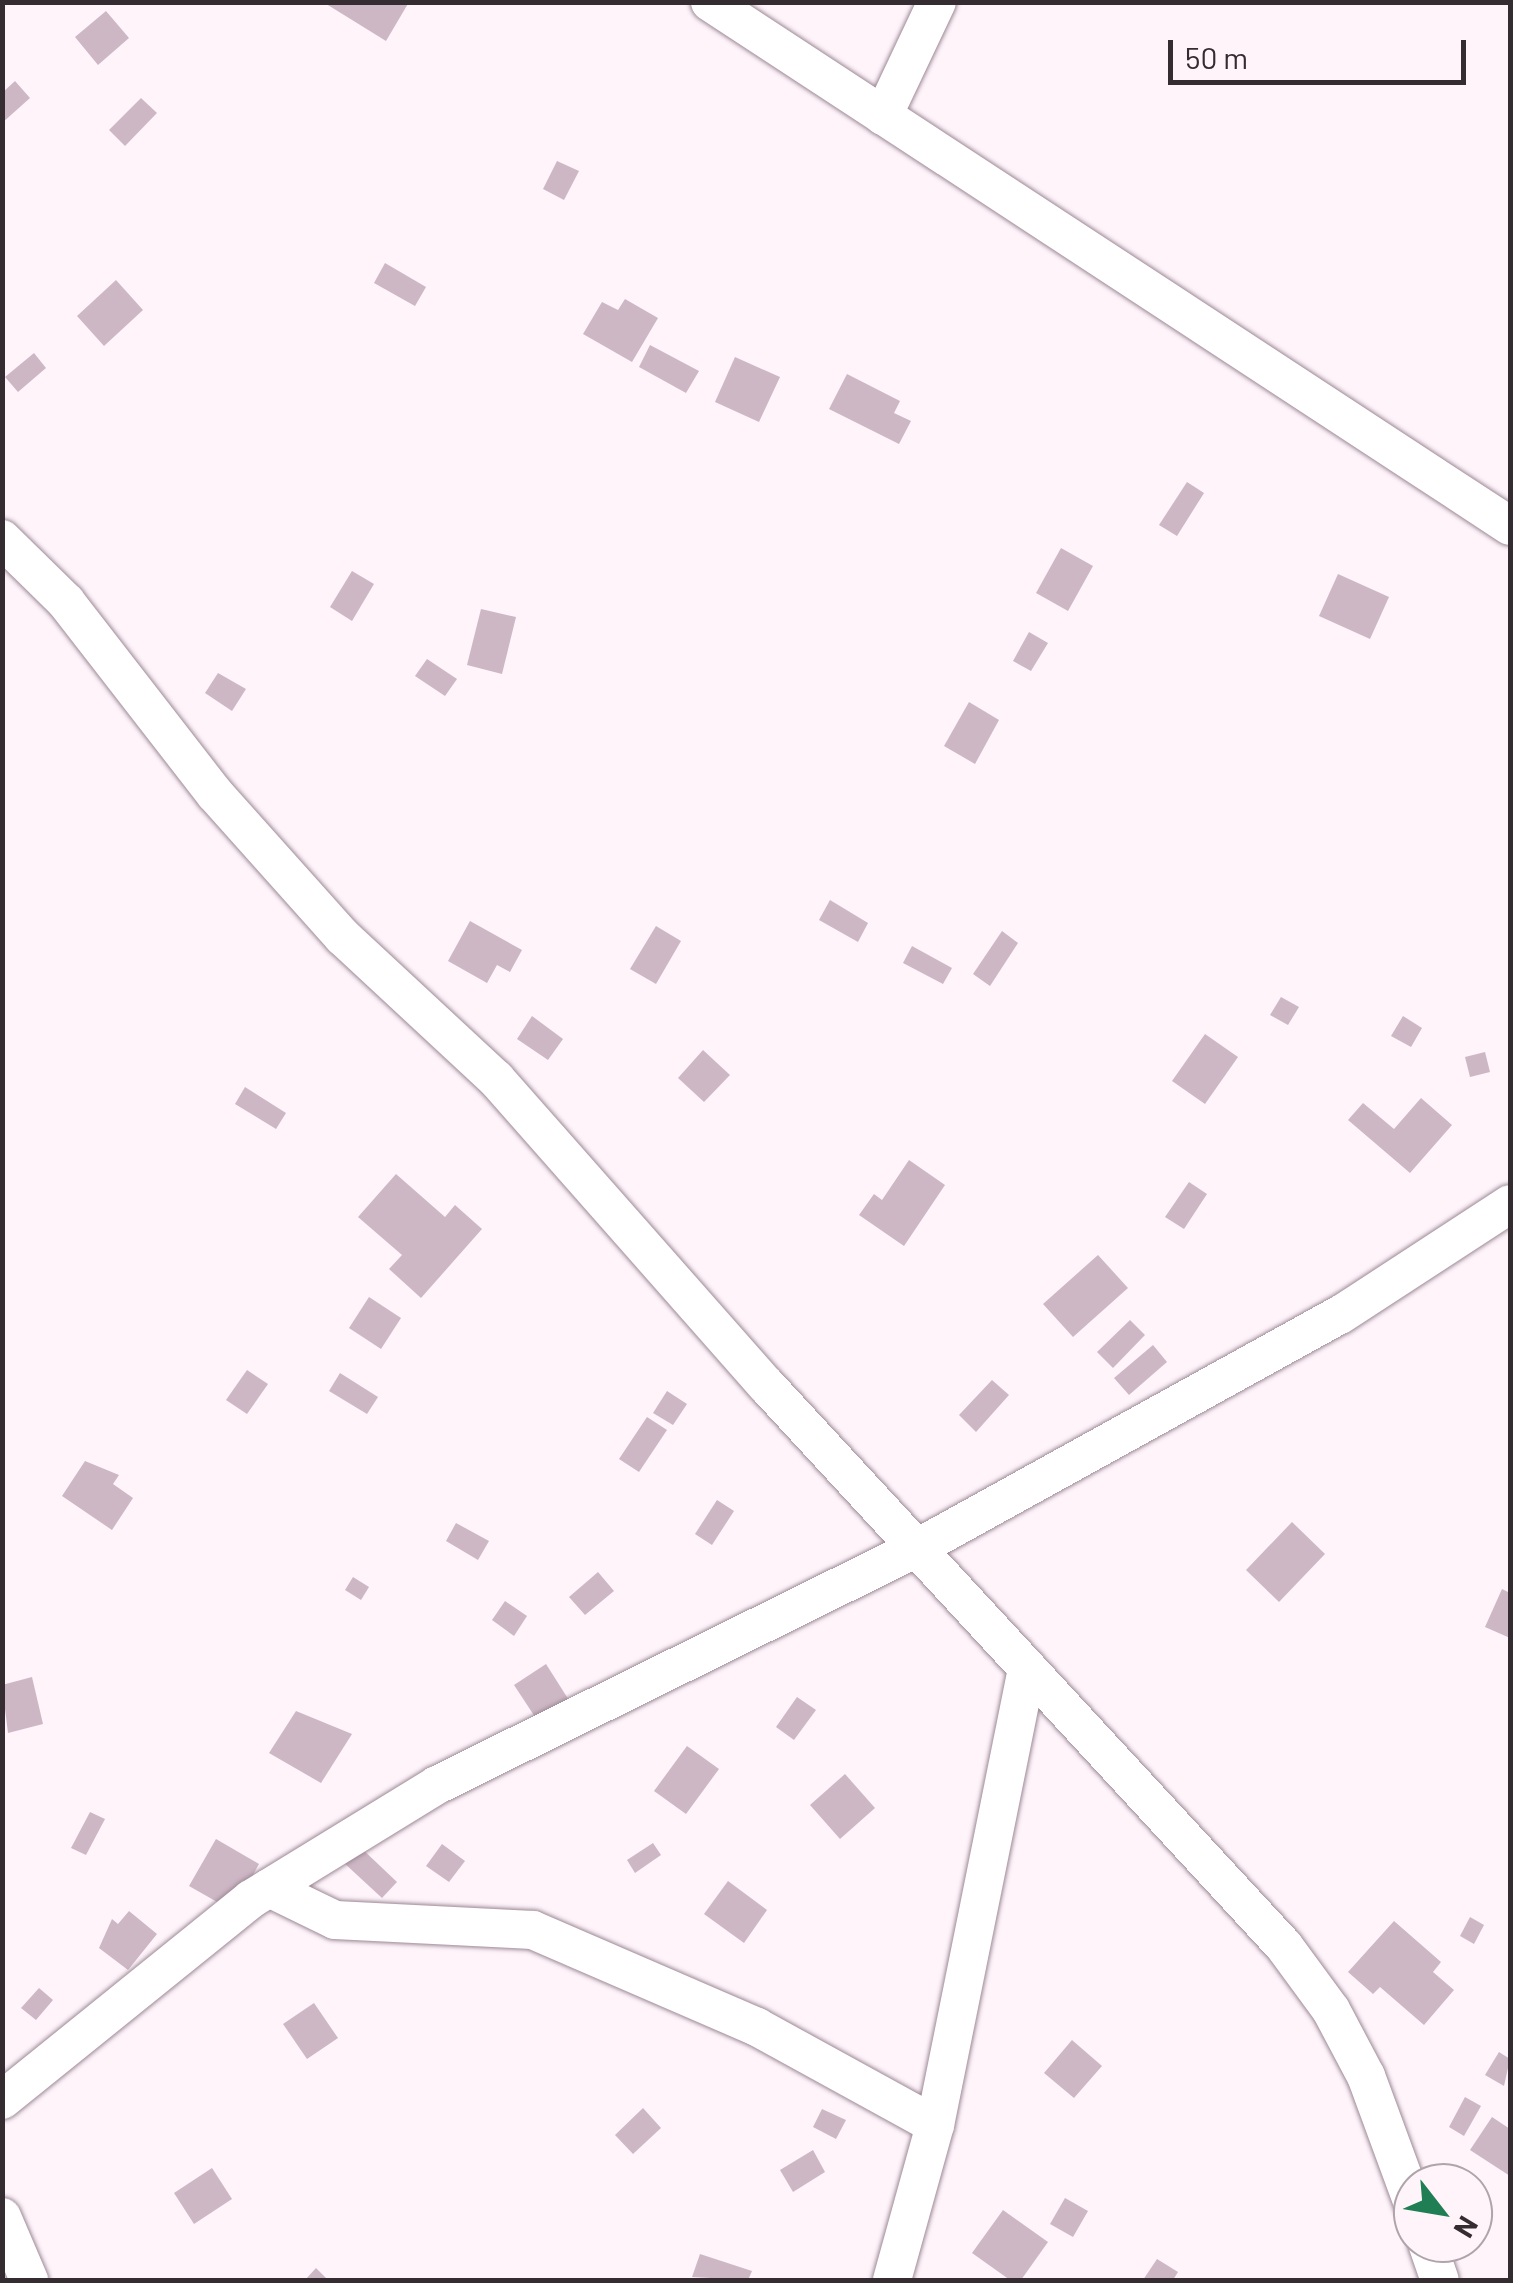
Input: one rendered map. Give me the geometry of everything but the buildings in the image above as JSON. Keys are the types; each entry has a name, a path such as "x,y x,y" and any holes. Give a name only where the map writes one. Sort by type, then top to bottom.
{"street":[{"path":"710,2 1510,526"},
{"path":"883,116 937,2"},
{"path":"2,540 66,602 215,794 343,937 496,1079 1284,1946 1331,2010 1366,2076 1398,2163"},
{"path":"2,2100 269,1888 437,1785 919,1548 1340,1314 1510,1204"},
{"path":"892,2280 935,2124 1028,1668"},
{"path":"269,1888 334,1920 533,1930 757,2027 935,2124"},
{"path":"2,2217 29,2280"}]}
